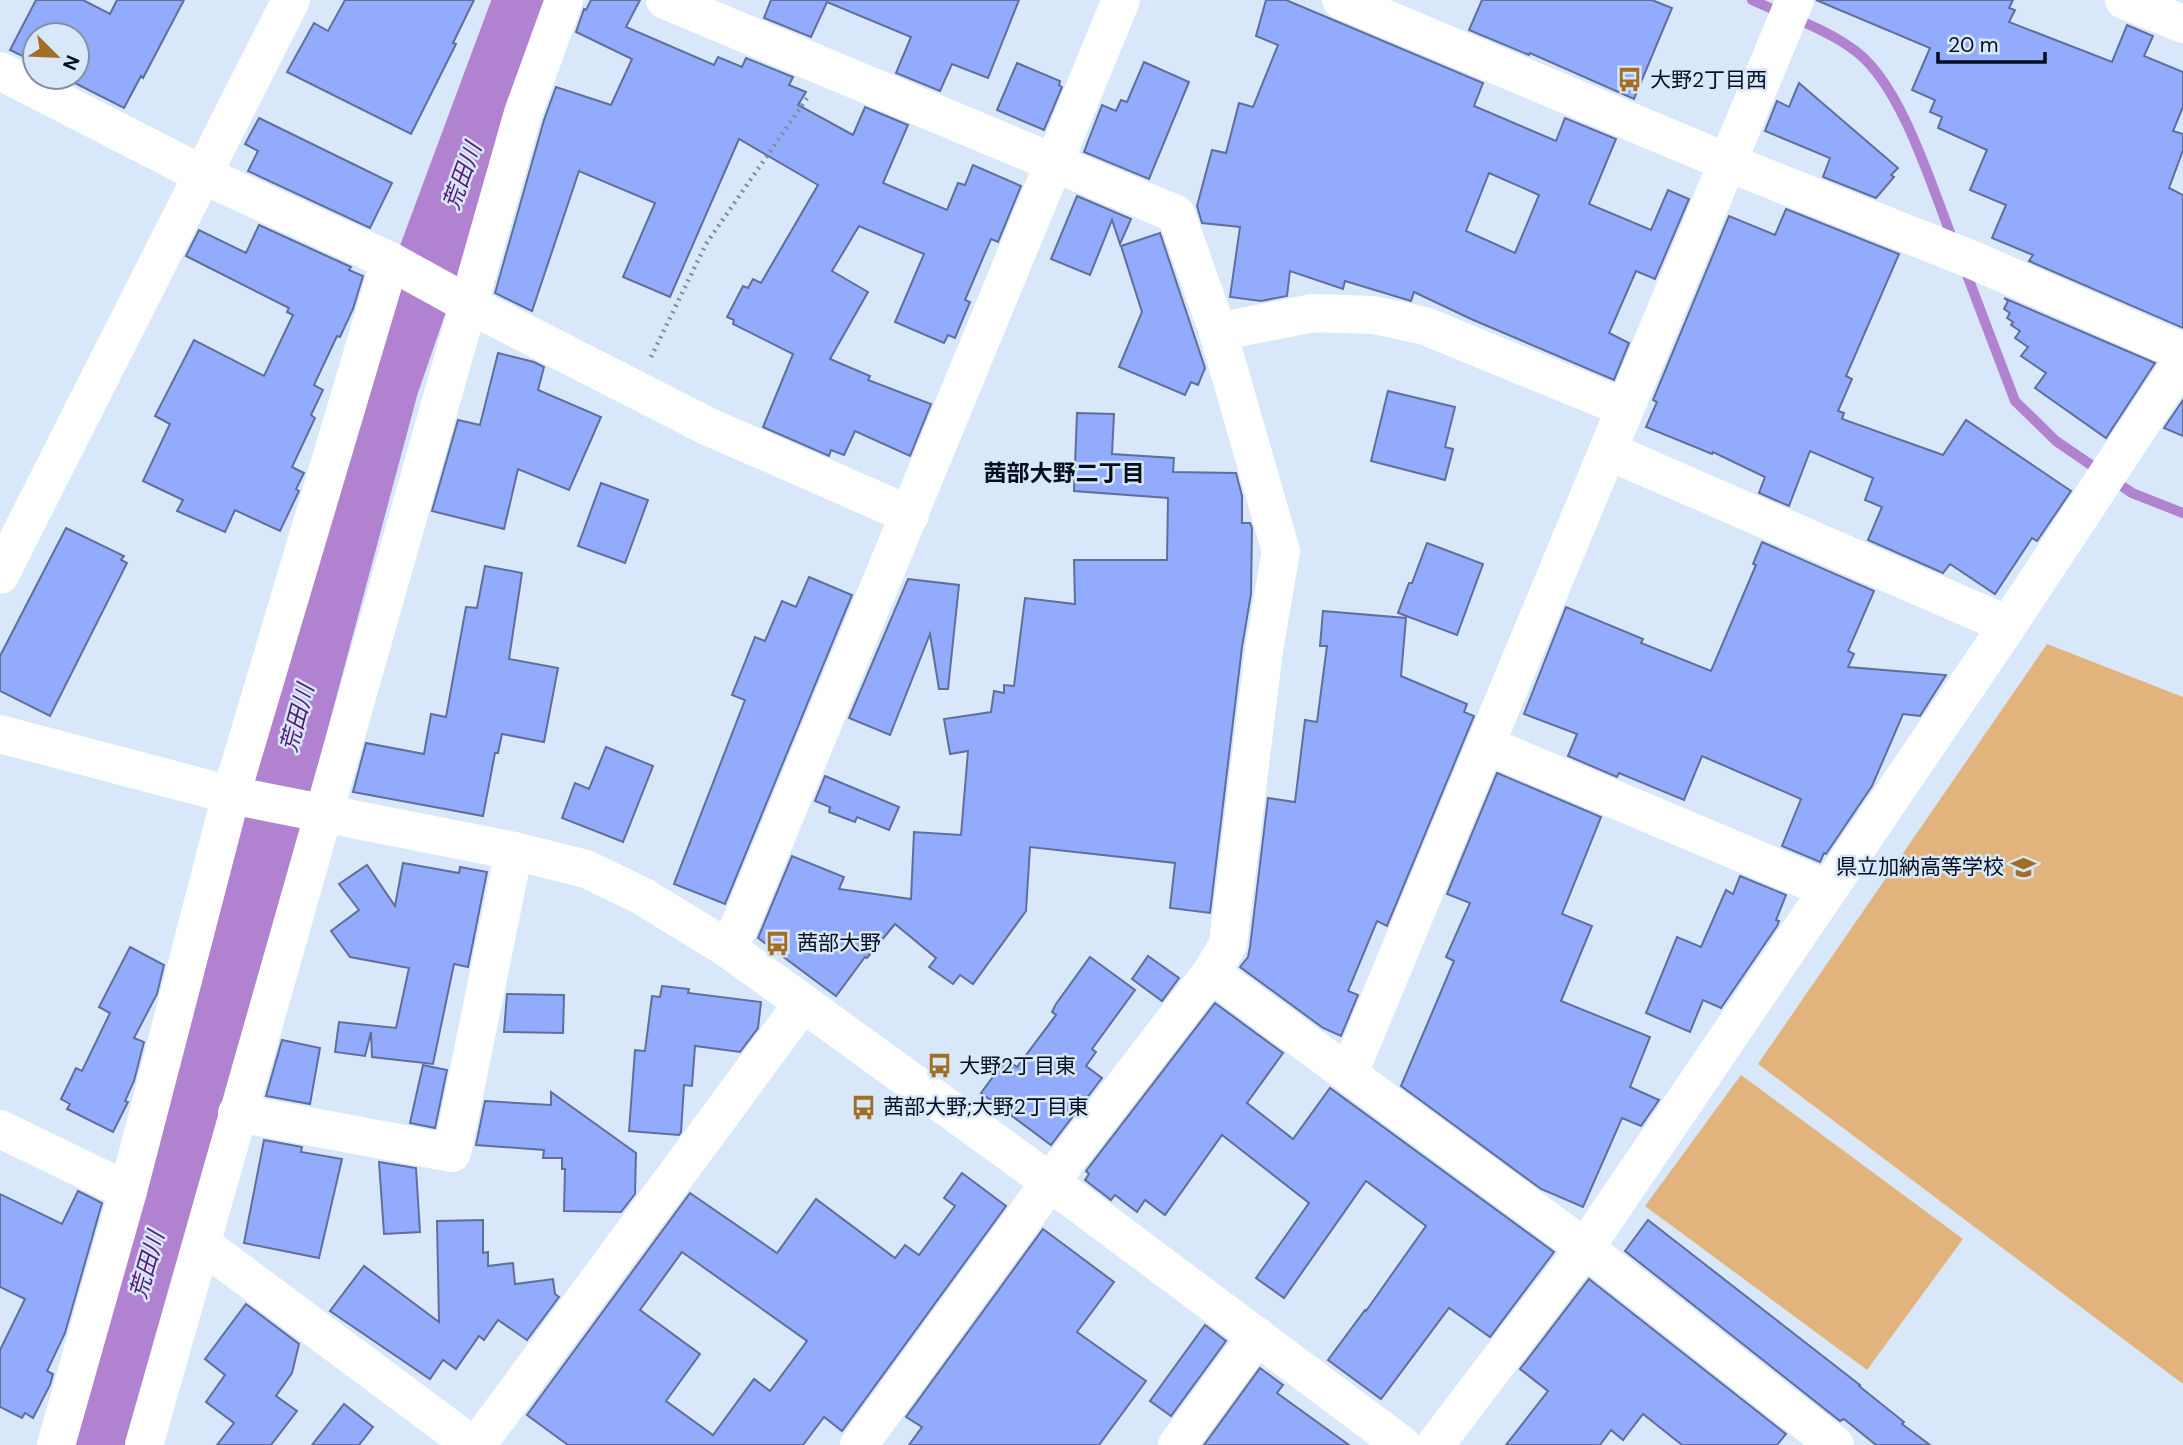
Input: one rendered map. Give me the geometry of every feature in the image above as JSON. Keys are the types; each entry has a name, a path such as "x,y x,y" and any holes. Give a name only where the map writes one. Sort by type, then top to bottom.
{"street":[{"path":"0,575 291,0"},
{"path":"144,1445 523,113 564,0"},
{"path":"665,0 1176,214 1218,332 1281,551 1264,650 1228,944 1211,973 1050,1182 859,1445"},
{"path":"727,948 739,928 1121,0"},
{"path":"1342,0 1729,163 1975,261 2183,352"},
{"path":"1349,1073 1795,0"},
{"path":"2124,0 2183,24"},
{"path":"0,71 203,175 390,261 468,304 708,426 910,514"},
{"path":"56,1445 128,1191 231,795 390,261"},
{"path":"1218,332 1313,313 1374,315 1425,326 1625,408"},
{"path":"1435,1445 1585,1248 2006,628 2183,360"},
{"path":"1608,450 1994,619 2006,628"},
{"path":"0,734 231,795 514,851 586,869 642,897 727,948 1050,1182 1402,1445"},
{"path":"1486,745 1827,889"},
{"path":"237,1113 452,1153 514,851"},
{"path":"1211,973 1585,1248 1835,1445"},
{"path":"202,1244 475,1445 803,1003"},
{"path":"0,1129 128,1191"},
{"path":"1177,1445 1257,1336"}],"path":[{"path":"636,388 706,244 827,69"}],"shaded area":[{"path":"2047,644 2183,697 2183,1384 1758,1064"},
{"path":"1741,1075 1963,1239 1867,1370 1645,1206"}],"building":[{"path":"36,0 83,0 110,14 117,0 184,0 124,108 91,91 91,21 25,21"},
{"path":"345,0 474,0 453,43 456,44 411,134 287,72 314,23 328,31"},
{"path":"591,0 640,0 626,27 714,65 718,57 742,67 746,58 793,77 789,85 806,92 798,105 853,135 865,107 908,125 883,183 947,210 958,183 965,185 973,165 1021,186 998,242 991,239 965,300 970,302 955,338 948,335 944,343 895,322 924,254 859,226 832,271 868,292 830,359 870,376 868,380 931,404 910,456 855,431 844,455 831,450 829,456 763,427 793,354 733,324 734,320 727,317 743,286 748,288 753,279 761,283 818,185 739,139 670,297 623,277 655,203 579,171 532,311 495,293 544,120 556,87 611,105 632,59 576,32 584,9 586,10"},
{"path":"771,0 1019,0 988,78 952,64 940,91 896,73 911,37 827,2 811,37 764,18"},
{"path":"1266,0 1286,0 1483,83 1474,106 1556,141 1565,118 1616,139 1589,204 1651,230 1668,190 1689,199 1655,279 1636,271 1609,333 1629,343 1614,380 1414,292 1411,301 1345,281 1343,289 1290,271 1287,296 1261,301 1230,297 1240,227 1202,223 1197,206 1212,150 1226,153 1239,103 1253,107 1278,45 1256,36","holes":["1489,173 1539,195 1515,253 1466,231"]},
{"path":"1482,0 1652,0 1672,8 1634,99 1530,53 1529,55 1469,30"},
{"path":"1816,0 2013,0 2009,8 2015,10 2009,22 2112,62 2127,25 2153,36 2144,56 2183,72 2183,107 2173,131 2183,134 2183,150 2169,188 2183,195 2183,328 2029,261 2033,255 1992,238 2006,205 1970,190 1987,150 1938,128 1942,117 1930,112 1935,100 1912,90 1930,48"},
{"path":"21,29 21,55 10,50"},
{"path":"1144,62 1189,82 1149,179 1084,152 1102,105 1116,111 1121,100 1127,102"},
{"path":"1017,63 1060,81 1059,85 1062,87 1044,130 997,110"},
{"path":"1799,83 1898,168 1876,198 1823,177 1830,158 1765,131 1777,101 1789,107"},
{"path":"259,118 392,183 370,228 248,171 258,151 245,144"},
{"path":"1077,196 1131,219 1120,244 1112,220 1090,275 1051,259"},
{"path":"1786,209 1899,254 1846,376 1852,379 1838,411 1844,413 1842,419 1943,455 1966,420 2071,491 2037,541 2032,538 1995,594 1950,564 1943,573 1868,540 1882,507 1865,500 1873,478 1810,451 1789,506 1759,493 1765,477 1713,452 1712,454 1646,427 1657,402 1653,400 1729,216 1775,235"},
{"path":"259,225 351,267 349,270 363,276 353,309 314,385 323,390 311,415 315,418 292,467 304,473 296,489 299,491 280,531 235,510 225,532 177,511 183,500 143,481 170,424 155,416 194,340 264,376 293,315 287,312 289,308 186,256 199,230 246,253"},
{"path":"1160,233 1205,368 1198,385 1191,382 1185,395 1119,367 1142,312 1121,246"},
{"path":"2004,298 2155,363 2106,438 2035,388 2046,373 2021,356 2028,347 2015,338 2020,331 2011,325 2013,322 2007,318 2010,313 2004,309 2008,301"},
{"path":"498,353 544,367 538,390 601,417 569,490 518,469 504,529 432,511 458,420 480,425"},
{"path":"1388,391 1455,407 1445,447 1453,449 1445,480 1371,461"},
{"path":"2183,400 2183,436 2164,428"},
{"path":"1077,413 1114,414 1112,454 1174,458 1173,472 1236,473 1242,496 1242,523 1250,523 1252,528 1251,594 1242,647 1210,913 1170,908 1175,863 1030,847 1026,911 973,984 960,975 953,984 929,967 936,958 895,924 867,958 865,957 836,996 758,938 792,856 844,877 839,889 911,899 914,832 961,835 968,751 950,754 944,719 991,712 994,691 1004,693 1004,685 1014,686 1025,598 1075,604 1074,560 1167,560 1168,498 1074,491"},
{"path":"601,483 648,500 625,563 578,546"},
{"path":"66,528 124,556 121,560 127,563 50,716 0,691 0,656"},
{"path":"1762,542 1874,591 1848,651 1854,654 1848,667 1946,675 1920,716 1903,714 1872,786 1820,862 1782,846 1801,799 1702,756 1684,800 1619,773 1617,777 1568,756 1577,734 1524,714 1566,607 1643,639 1641,643 1711,671 1756,565 1753,564"},
{"path":"1427,543 1483,564 1457,635 1398,613"},
{"path":"485,566 522,573 509,659 558,668 544,742 502,734 498,753 495,753 483,816 353,792 366,743 424,754 431,714 446,717 466,607 477,608"},
{"path":"809,577 852,595 725,904 674,884 745,700 732,695 755,637 765,641 782,601 796,607"},
{"path":"908,579 959,585 948,689 939,689 930,634 890,735 849,718"},
{"path":"1323,611 1406,618 1401,676 1467,704 1464,712 1474,716 1387,926 1377,921 1348,991 1358,995 1341,1036 1323,1028 1240,967 1248,957 1250,947 1268,798 1295,802 1305,720 1317,722 1327,646 1320,646"},
{"path":"606,747 653,766 623,842 562,818 575,783 589,789"},
{"path":"1497,773 1601,817 1562,914 1592,926 1561,1001 1650,1037 1630,1087 1659,1100 1641,1126 1622,1118 1583,1207 1541,1189 1401,1086 1454,961 1446,957 1470,903 1447,894"},
{"path":"825,776 899,807 889,830 857,817 855,822 829,812 830,807 815,801"},
{"path":"403,863 459,873 460,867 487,872 468,967 454,964 433,1064 372,1057 371,1032 365,1056 335,1052 339,1022 396,1028 409,968 350,957 331,931 359,910 339,884 367,865 395,906"},
{"path":"1740,876 1786,895 1776,920 1779,921 1777,926 1721,1008 1703,1000 1690,1032 1646,1013 1677,937 1701,947 1726,890 1733,894"},
{"path":"130,947 164,965 157,994 134,1038 144,1042 134,1081 125,1101 128,1102 113,1132 67,1109 70,1104 61,1099 76,1068 82,1071 110,1013 99,1007"},
{"path":"1148,956 1179,978 1162,1001 1132,979"},
{"path":"1090,957 1135,990 1092,1049 1096,1052 1086,1066 1102,1078 1051,1145 981,1093 1006,1059 1017,1067 1056,1015 1052,1012 1056,1004"},
{"path":"662,986 689,989 688,993 761,1002 758,1028 740,1052 695,1046 692,1086 684,1085 679,1135 629,1131 635,1050 645,1051 652,996 660,997"},
{"path":"507,994 564,995 563,1033 504,1032"},
{"path":"1215,1003 1283,1053 1247,1103 1293,1139 1330,1088 1554,1252 1490,1337 1449,1308 1381,1399 1328,1360 1426,1226 1366,1181 1284,1298 1256,1278 1309,1203 1222,1135 1165,1215 1145,1200 1137,1212 1115,1195 1111,1200 1085,1180 1089,1174 1086,1171"},
{"path":"282,1040 320,1048 310,1104 266,1096"},
{"path":"423,1065 447,1070 435,1128 410,1123"},
{"path":"551,1092 636,1153 635,1194 621,1212 564,1211 565,1169 562,1169 562,1158 543,1158 544,1150 476,1145 485,1101 551,1105"},
{"path":"264,1140 302,1147 301,1152 342,1159 319,1258 244,1243"},
{"path":"379,1162 416,1168 420,1232 384,1234"},
{"path":"962,1173 1006,1206 842,1431 824,1417 803,1445 568,1445 527,1415 690,1193 777,1253 816,1199 895,1258 905,1245 919,1255 955,1206 944,1198","holes":["682,1252 807,1341 770,1391 754,1379 713,1435 666,1401 700,1354 640,1310"]},
{"path":"78,1191 102,1203 65,1333 47,1371 53,1374 50,1385 33,1418 25,1413 22,1418 0,1407 0,1350 25,1299 0,1287 0,1194 62,1224"},
{"path":"483,1220 483,1253 488,1252 488,1266 513,1263 515,1284 553,1279 555,1294 559,1297 527,1340 498,1320 484,1340 479,1336 456,1369 443,1360 430,1379 330,1311 364,1266 439,1322 437,1221"},
{"path":"1648,1220 1860,1385 1904,1422 1902,1424 1930,1445 1876,1445 1844,1419 1840,1421 1625,1251"},
{"path":"1043,1229 1114,1282 1077,1332 1146,1381 1099,1445 909,1445 922,1427 906,1417"},
{"path":"1589,1279 1786,1434 1777,1445 1682,1445 1643,1414 1623,1440 1611,1430 1600,1445 1506,1445 1548,1391 1520,1369"},
{"path":"246,1304 299,1344 292,1373 276,1396 297,1411 271,1445 217,1445 234,1423 206,1402 225,1375 205,1359"},
{"path":"1205,1325 1226,1341 1171,1416 1150,1401"},
{"path":"1260,1368 1283,1385 1277,1393 1349,1445 1204,1445"},
{"path":"344,1404 373,1427 359,1445 312,1445"}],"waterway":[{"name":"荒田川","path":"96,1445 213,1032 386,386 433,250 526,0"},
{"path":"1752,0 1834,37 1858,53 1874,69 1889,90 1915,141 1954,243"},
{"path":"1964,267 2015,401 2056,441 2132,493 2183,513"}],"place":[{"name":"大野2丁目西","path":"1630,80"},
{"name":"県立加納高等学校","path":"2024,867"},
{"name":"茜部大野","path":"777,943"},
{"name":"大野2丁目東","path":"939,1066"},
{"name":"茜部大野;大野2丁目東","path":"863,1107"}],"district":[{"name":"茜部大野二丁目","path":"1064,473"}]}
